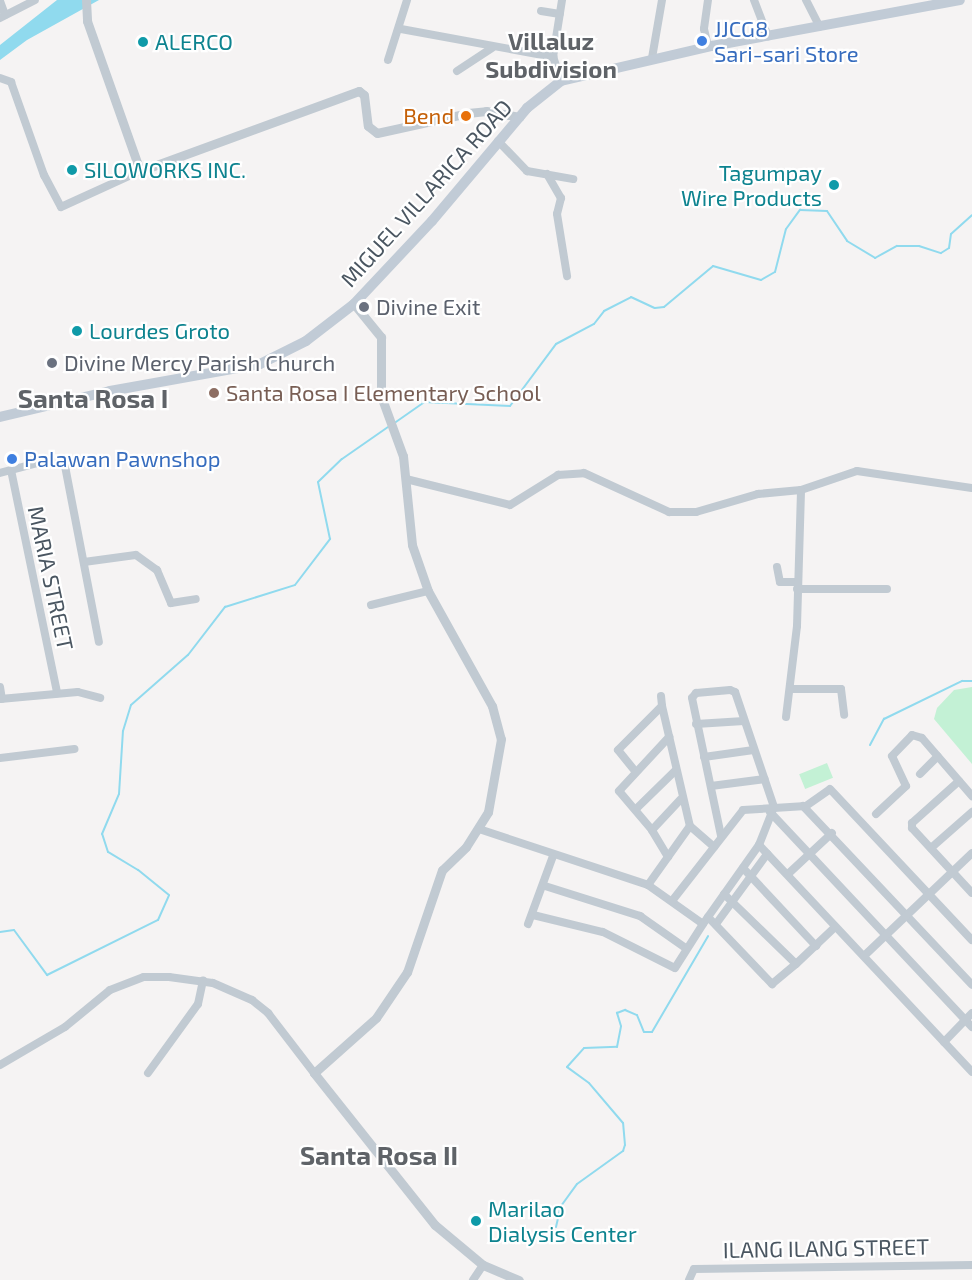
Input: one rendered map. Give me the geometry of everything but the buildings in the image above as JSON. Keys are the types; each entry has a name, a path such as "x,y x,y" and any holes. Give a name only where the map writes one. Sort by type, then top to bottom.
{"main road":[{"name":"MIGUEL VILLARICA ROAD","path":"0,417 110,392 260,364 306,341 354,304 432,221 519,117 561,81 708,46 960,0"}],"street":[{"path":"0,1 2,17 23,3 35,0"},
{"path":"86,0 87,21 140,171"},
{"path":"388,60 407,0"},
{"path":"561,81 553,57 562,0"},
{"path":"652,58 662,0"},
{"path":"708,0 704,29 708,46"},
{"path":"754,0 768,36"},
{"path":"806,0 820,27"},
{"path":"541,11 561,14"},
{"path":"400,28 492,48 553,57"},
{"path":"458,71 492,48"},
{"path":"0,78 11,82 44,175 61,207 140,171 359,91 364,95 368,126 377,133 468,113 486,111 519,117"},
{"path":"498,141 527,171 573,179"},
{"path":"547,174 561,198 557,214 567,276"},
{"path":"314,1073 389,1001 415,952 442,870 479,830 488,812 500,728 428,591 412,545 406,479 394,431 381,396 381,337 354,304"},
{"path":"0,473 49,460 62,463 99,642"},
{"name":"MARIA STREET","path":"11,470 57,693"},
{"path":"406,479 510,505 558,475 584,472 669,512 696,512 758,494 801,490 857,471 972,488"},
{"path":"786,717 797,585 801,490"},
{"path":"84,562 136,555 157,570 171,603 196,599"},
{"path":"777,567 780,582 797,585 887,589"},
{"path":"371,605 428,591"},
{"path":"0,687 1,699 78,692 100,698"},
{"path":"790,689 841,689 844,715"},
{"path":"722,836 696,724 694,694 730,690 765,779 772,809 809,853 972,1027"},
{"path":"661,696 681,799 690,826 714,847"},
{"path":"635,771 618,750 662,706"},
{"path":"696,724 744,721"},
{"path":"876,814 906,786 892,756 912,735 922,738 972,796"},
{"path":"668,857 652,830 619,791 635,771 669,737"},
{"path":"0,758 74,749"},
{"path":"704,757 754,750"},
{"path":"920,774 938,756"},
{"path":"636,809 676,770"},
{"path":"711,786 765,779"},
{"path":"959,781 912,823 931,848 972,893"},
{"path":"672,901 743,810 803,806 830,789 972,940"},
{"path":"652,830 681,799"},
{"path":"803,806 832,833 972,985"},
{"path":"533,915 603,932 675,968 759,845 772,809"},
{"path":"931,848 972,812"},
{"path":"648,885 690,826"},
{"path":"479,830 553,856 648,885 703,924"},
{"path":"788,874 832,833"},
{"path":"759,845 972,1072"},
{"path":"864,956 972,853"},
{"path":"716,924 730,901 767,854"},
{"path":"528,924 545,886 553,856"},
{"path":"743,868 816,946"},
{"path":"545,886 640,916 687,949"},
{"path":"724,894 796,964"},
{"path":"708,917 772,984 835,927"},
{"path":"0,1065 37,1046 76,1018 97,997 126,982 144,976 203,981 252,1000 268,1013 435,1225 483,1265 519,1280"},
{"path":"148,1073 198,1004 203,981"},
{"path":"944,1042 972,1013"},
{"path":"473,1280 483,1265"},
{"name":"ILANG ILANG STREET","path":"689,1280 694,1269 972,1265"}],"green space":[{"path":"972,687 972,764 934,719 937,708 954,690"},
{"path":"827,763 833,778 805,789 799,774"}],"water":[{"path":"57,0 99,0 27,40 0,60 0,45"}],"waterway":[{"path":"393,424 424,402 510,406 556,344 594,324 604,311 631,297 655,308 664,307 713,266 761,280 775,272 786,229 800,210 827,211 847,241 875,258 897,246 919,246 941,253 949,248 951,234 972,215"},
{"path":"0,932 14,930 47,975 158,920 169,895 138,870 108,852 102,834 119,794 123,731 131,705 188,655 225,607 295,585 330,539 318,482 342,459 388,427"},
{"path":"870,745 884,719 962,681 972,681"},
{"path":"556,1227 561,1206 577,1184 623,1151 625,1145 623,1123 589,1083 567,1067 584,1048 617,1047 621,1026 617,1013 625,1010 637,1015 644,1032 652,1032 708,936"}],"place":[{"name":"JJCG8 Sari-sari Store","path":"702,41"},
{"name":"ALERCO","path":"143,42"},
{"name":"Bend","path":"466,116"},
{"name":"SILOWORKS INC.","path":"72,170"},
{"name":"Tagumpay Wire Products","path":"834,185"},
{"name":"Divine Exit","path":"364,307"},
{"name":"Lourdes Groto","path":"77,331"},
{"name":"Divine Mercy Parish Church","path":"52,363"},
{"name":"Santa Rosa I Elementary School","path":"214,393"},
{"name":"Palawan Pawnshop","path":"12,459"},
{"name":"Marilao Dialysis Center","path":"476,1221"}],"district":[{"name":"Villaluz Subdivision","path":"551,55"},
{"name":"Santa Rosa I","path":"93,398"},
{"name":"Santa Rosa II","path":"379,1155"}]}
